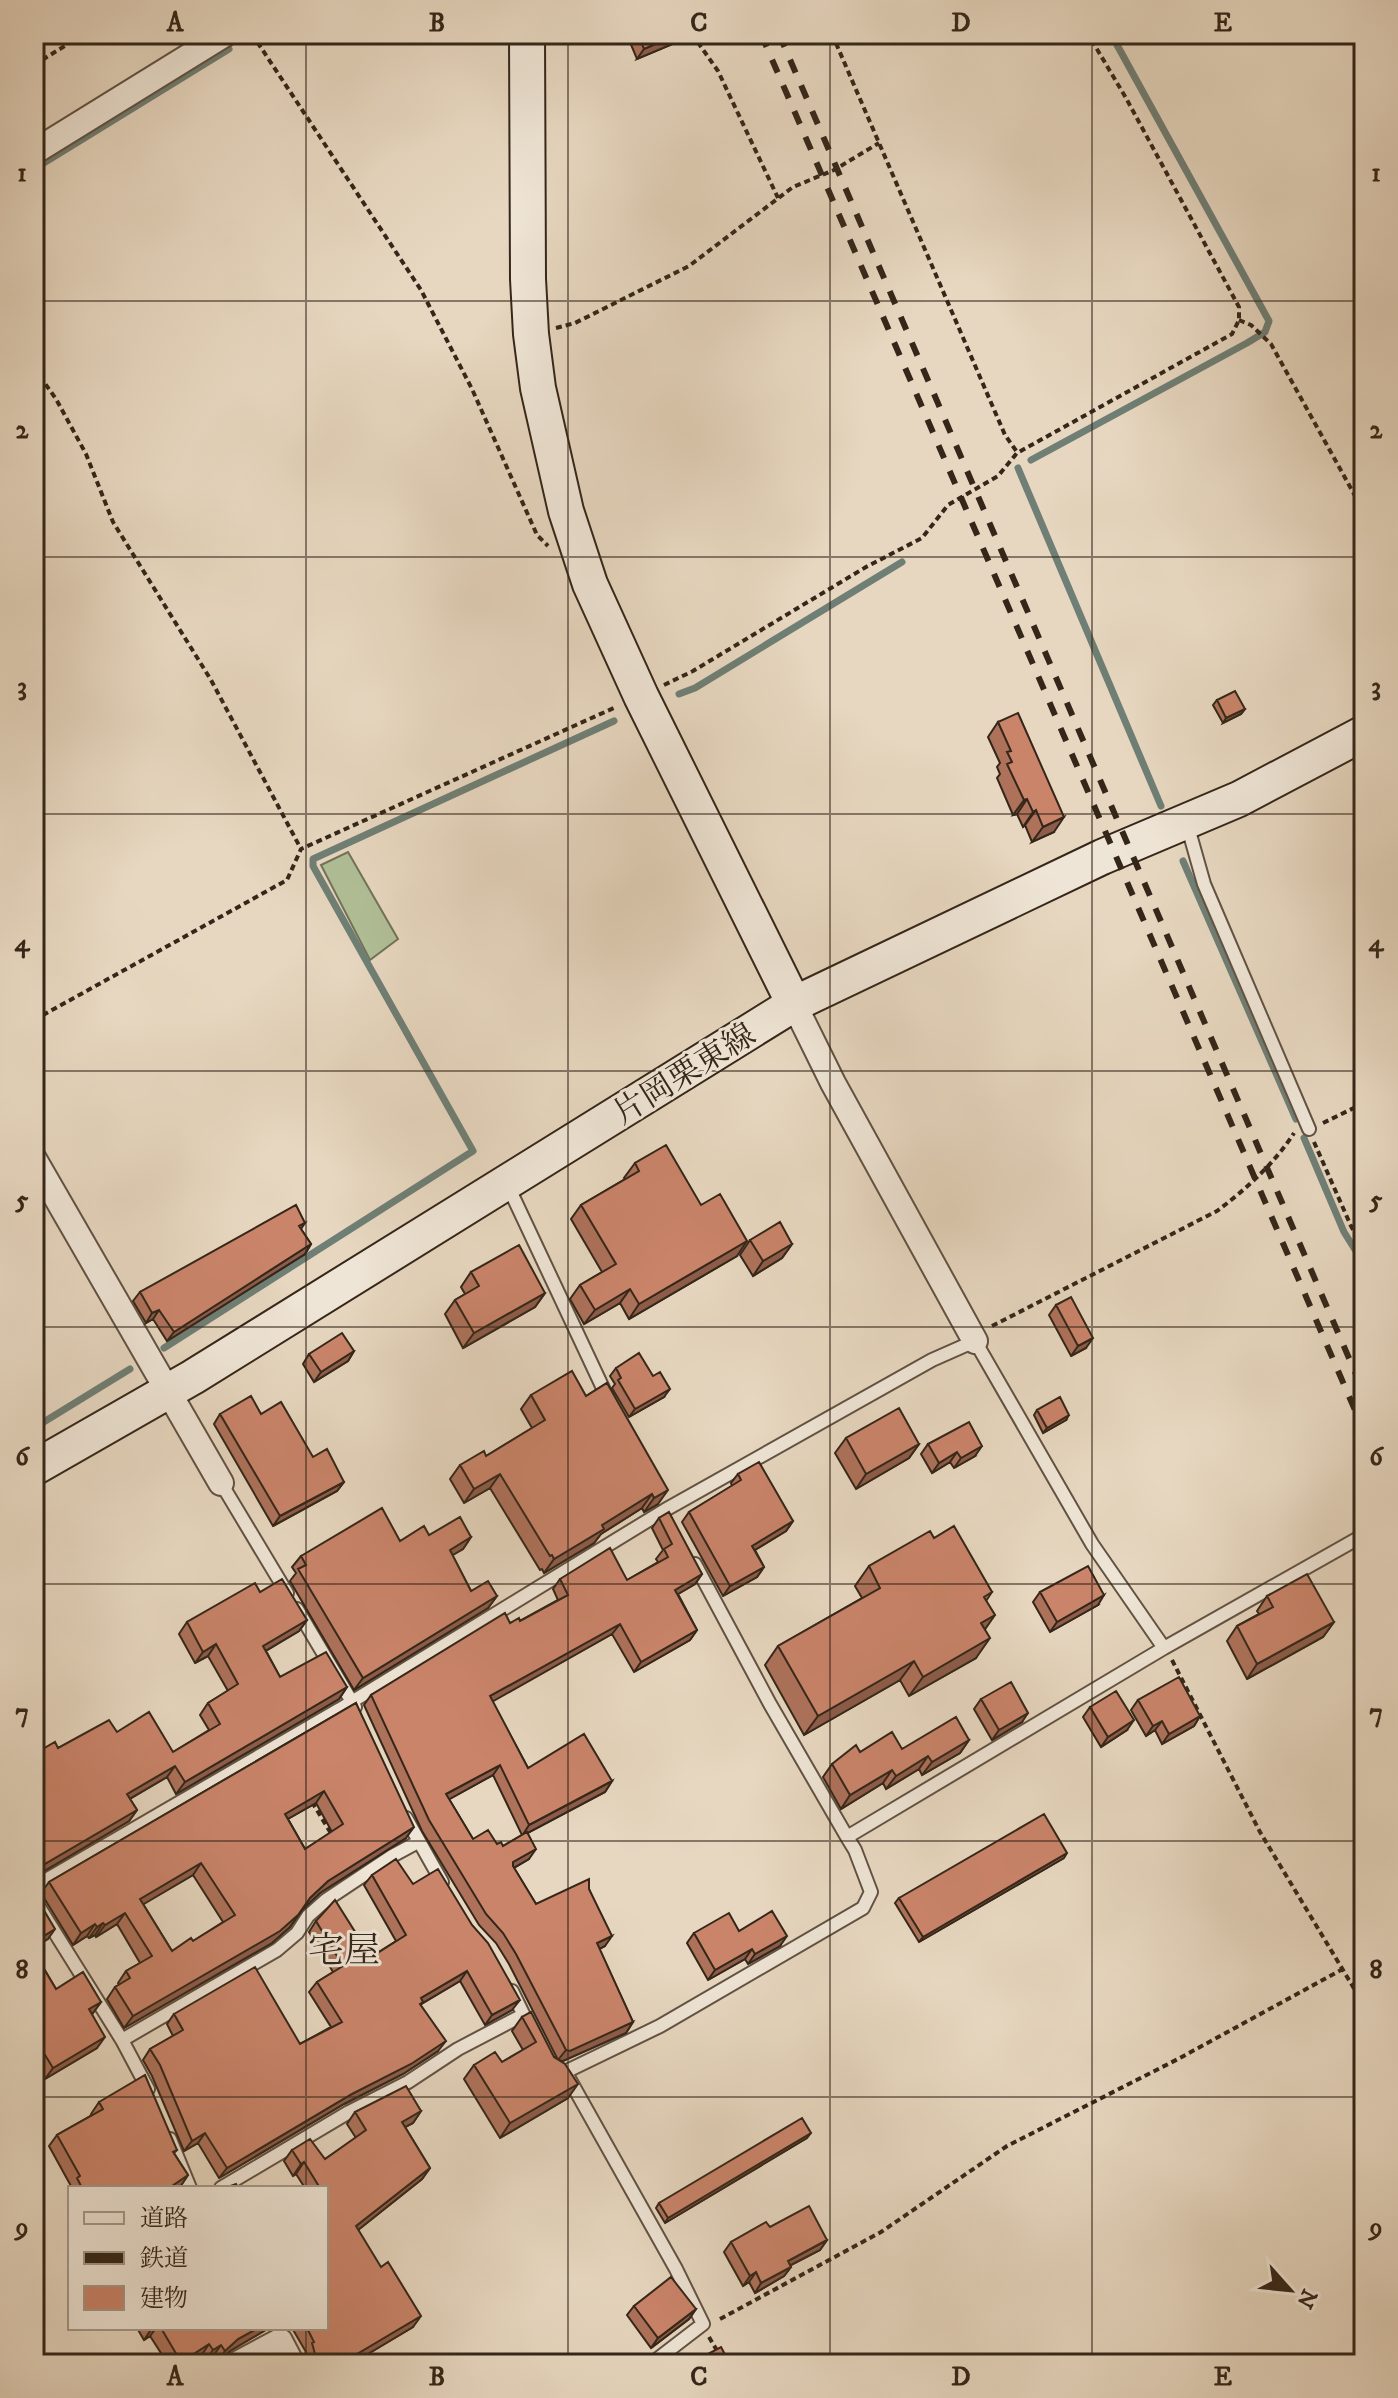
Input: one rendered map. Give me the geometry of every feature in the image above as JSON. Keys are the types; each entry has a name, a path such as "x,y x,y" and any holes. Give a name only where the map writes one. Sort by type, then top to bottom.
{"main road":[{"path":"527,34 531,334 538,388 566,511 590,584 641,696 794,1004"},
{"name":"片岡栗東線","path":"34,1468 167,1393 794,1004 1102,857 1239,799 1364,733"}],"street":[{"path":"34,152 225,34"},
{"path":"794,1004 833,1083 975,1341"},
{"path":"34,1159 221,1483"},
{"path":"237,2364 277,2334 292,2364"}],"lane":[{"path":"1186,821 1204,884 1309,1129"},
{"path":"506,1183 614,1410"},
{"path":"34,1887 528,1596 668,1508 932,1360 975,1341 1092,1544 1164,1648"},
{"path":"221,1483 362,1722"},
{"path":"663,1495 672,1523"},
{"path":"847,1837 1164,1648 1364,1535"},
{"path":"565,2072 660,2026 863,1908 871,1892 855,1850 770,1704 686,1548"},
{"path":"401,1807 448,1892"},
{"path":"122,2040 277,1950 326,1900 418,1842"},
{"path":"34,1899 122,2040 156,2106"},
{"path":"508,1983 537,2041"},
{"path":"224,2186 349,2112 408,2082 458,2049 523,2015"},
{"path":"552,2067 565,2072 676,2269 703,2324 651,2364"},
{"path":"161,2120 189,2186"}],"path":[{"path":"34,65 84,34"},
{"path":"252,34 421,290 472,389 537,535 553,552"},
{"path":"692,34 718,71 763,173 778,198"},
{"path":"832,34 1005,435 1017,453"},
{"path":"34,1020 287,880 301,849 693,671 866,567 922,538 948,505 998,476 1017,453 1232,334 1239,320 1239,307 1088,34"},
{"path":"531,334 575,323 689,266 793,187 834,170 879,143"},
{"path":"1239,320 1251,325 1271,344 1364,512"},
{"path":"34,368 56,399 86,454 113,522 211,680 301,849"},
{"path":"975,1341 986,1330 1217,1211 1284,1148 1295,1131 1309,1129 1364,1103"},
{"path":"1309,1129 1364,1249"},
{"path":"1164,1648 1179,1669 1260,1832 1364,2005"},
{"path":"310,1798 334,1838"},
{"path":"703,2324 710,2325 881,2232 1007,2146 1178,2059 1341,1970"},
{"path":"703,2324 724,2364"}],"green space":[{"path":"348,852 398,939 370,960 321,865"}],"building":[{"path":"638,34 678,34 644,49"},
{"path":"1235,691 1245,709 1226,718 1217,700"},
{"path":"1018,713 1064,817 1043,827 1036,810 1033,812 1027,799 1024,800 1007,764 1012,762 1007,752 1011,751 998,722"},
{"path":"666,1145 701,1205 720,1194 747,1241 639,1304 630,1289 595,1310 580,1285 616,1264 581,1205 639,1171 635,1163"},
{"path":"296,1205 305,1223 299,1226 311,1244 174,1332 159,1310 152,1313 140,1292"},
{"path":"780,1222 792,1244 763,1261 750,1240"},
{"path":"519,1245 545,1293 474,1333 455,1300 479,1286 471,1272"},
{"path":"1071,1297 1093,1338 1078,1346 1056,1305"},
{"path":"342,1333 354,1351 321,1372 309,1354"},
{"path":"639,1353 653,1376 660,1372 670,1389 635,1409 618,1380 621,1378 616,1368"},
{"path":"572,1371 586,1396 607,1383 668,1490 654,1498 652,1494 602,1525 604,1529 554,1559 500,1474 474,1489 460,1465 484,1451 486,1456 545,1420 531,1395"},
{"path":"251,1396 261,1414 281,1402 313,1457 327,1449 344,1482 280,1516 220,1414"},
{"path":"1060,1397 1069,1415 1047,1428 1037,1410"},
{"path":"899,1408 919,1444 866,1474 846,1438"},
{"path":"969,1422 982,1446 961,1458 957,1452 939,1463 928,1444"},
{"path":"759,1462 793,1521 752,1546 764,1567 730,1586 689,1512 741,1480 738,1474"},
{"path":"382,1508 400,1541 424,1526 429,1535 460,1517 471,1537 450,1550 471,1591 488,1581 497,1596 363,1678 298,1569 306,1565 301,1556"},
{"path":"669,1512 702,1574 675,1590 697,1630 641,1662 620,1624 490,1696 528,1768 584,1734 612,1781 529,1825 500,1765 446,1794 473,1839 488,1830 497,1844 501,1842 503,1846 527,1832 536,1849 513,1862 513,1866 536,1904 589,1879 589,1889 612,1936 597,1943 633,2022 570,2051 566,2050 516,1954 486,1914 429,1820 371,1695 505,1613 510,1623 519,1618 520,1621 568,1595 560,1579 610,1548 627,1580 668,1557 664,1549 672,1544 659,1518"},
{"path":"954,1526 992,1592 984,1597 995,1615 981,1623 990,1638 923,1677 914,1661 818,1716 778,1646 880,1588 869,1566 930,1531 934,1538"},
{"path":"1088,1566 1104,1595 1057,1622 1040,1592"},
{"path":"1307,1574 1334,1622 1257,1664 1237,1626 1273,1607 1267,1596"},
{"path":"282,1579 307,1620 263,1646 280,1677 326,1652 347,1687 185,1782 175,1766 127,1794 137,1810 34,1873 34,1754 55,1742 58,1748 109,1720 117,1732 149,1712 173,1752 220,1724 208,1703 238,1684 216,1644 203,1652 187,1622 255,1583 260,1592"},
{"path":"1179,1677 1200,1716 1169,1734 1162,1721 1153,1726 1138,1700"},
{"path":"1011,1682 1028,1713 999,1730 981,1699"},
{"path":"1116,1691 1134,1720 1108,1737 1090,1707"},
{"path":"356,1703 414,1827 328,1881 280,1931 133,2016 115,1987 130,1978 126,1971 152,1956 125,1913 105,1925 103,1923 97,1927 95,1924 81,1933 49,1882","holes":["324,1791 343,1824 305,1849 285,1814","201,1863 235,1915 172,1951 140,1899"]},
{"path":"956,1717 969,1740 932,1762 928,1756 896,1776 892,1770 850,1795 832,1764 856,1745 860,1752 892,1732 902,1749"},
{"path":"1044,1814 1067,1853 923,1937 899,1898"},
{"path":"396,1859 413,1884 438,1869 472,1925 488,1943 520,2000 492,2015 467,1971 421,1998 423,2002 420,2004 446,2041 227,2168 205,2133 192,2141 160,2065 150,2049 183,2030 174,2014 255,1967 300,2044 342,2022 317,1982 343,1966 316,1921 335,1900 371,1957 406,1935 372,1875"},
{"path":"39,1902 55,1929 34,1942 34,1905"},
{"path":"772,1911 787,1936 755,1954 752,1949 715,1970 694,1933 729,1913 739,1931"},
{"path":"34,1952 56,1989 83,1972 101,2002 89,2009 105,2037 53,2068 34,2037"},
{"path":"531,2012 554,2057 565,2064 578,2084 510,2123 474,2065 495,2052 502,2062 536,2042 522,2017"},
{"path":"145,2075 177,2150 173,2152 188,2175 172,2186 81,2186 77,2178 80,2176 57,2135 103,2109 99,2102"},
{"path":"406,2086 421,2111 402,2122 430,2168 356,2226 381,2267 388,2262 421,2316 340,2364 313,2364 314,2342 308,2330 328,2330 328,2186 319,2186 304,2162 301,2164 292,2150 310,2139 325,2159 366,2130 355,2112"},
{"path":"802,2118 811,2133 668,2218 659,2203"},
{"path":"809,2206 827,2240 788,2261 791,2267 761,2283 756,2272 750,2276 731,2242 766,2222 770,2227"},
{"path":"671,2277 696,2309 658,2338 634,2306"},
{"path":"162,2330 254,2330 225,2351 221,2345 213,2350 209,2344 181,2362"},
{"path":"721,2347 730,2364 689,2364"},
{"path":"679,2358 686,2364 667,2364"}],"waterway":[{"path":"1031,460 1247,343 1265,332 1269,321 1111,34"},
{"path":"34,169 229,49"},
{"path":"1018,468 1161,806"},
{"path":"679,694 695,688 902,562"},
{"path":"164,1348 473,1151 313,866 313,859 614,721"},
{"path":"1183,861 1296,1119"},
{"path":"1304,1138 1344,1232 1364,1264"},
{"path":"34,1428 130,1369"}],"railway":[{"path":"761,34 1364,1431"},
{"path":"779,34 1364,1393"}],"district":[{"name":"宅屋","path":"344,1949"}]}
